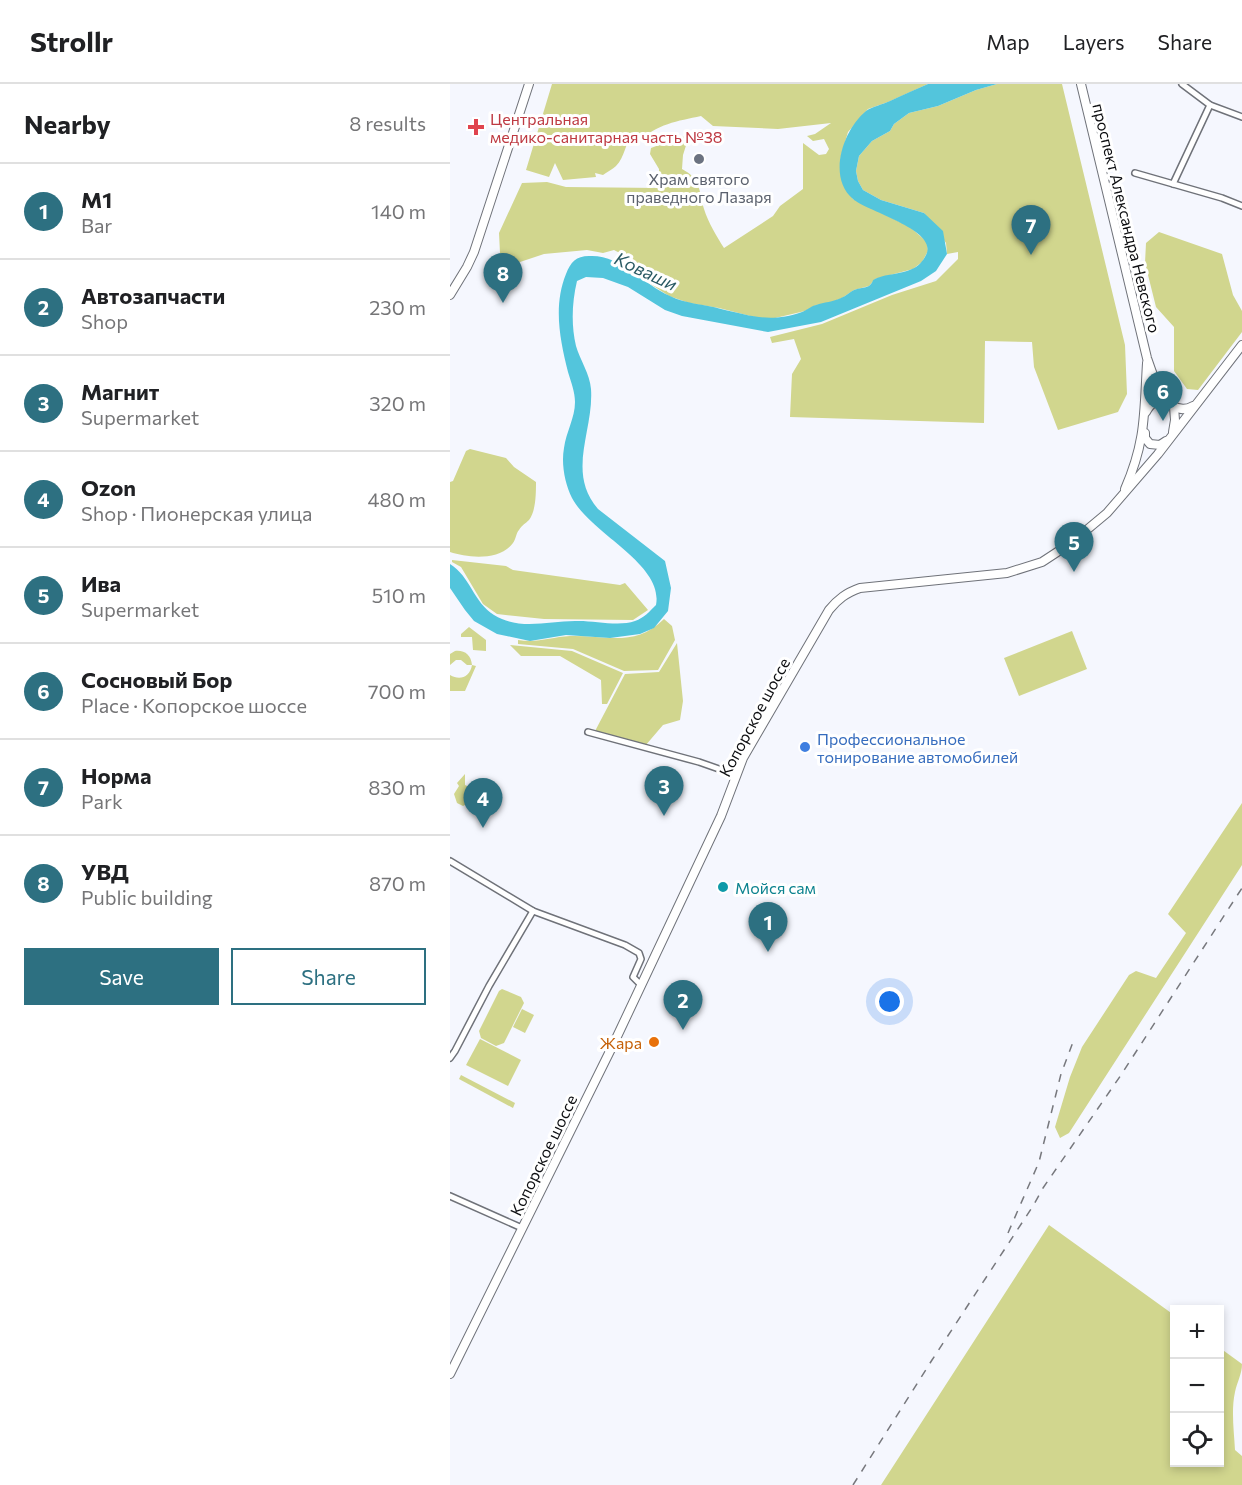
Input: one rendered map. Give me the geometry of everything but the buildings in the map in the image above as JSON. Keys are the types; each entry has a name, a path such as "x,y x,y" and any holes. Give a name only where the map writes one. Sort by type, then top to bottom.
{"main road":[{"path":"450,295 468,267 474,252 530,84"},
{"name":"проспект Александра Невского","path":"1081,84 1147,358"},
{"name":"Копорское шоссе","path":"450,1374 641,985 721,816 736,775 765,719 829,610 842,596 860,588 991,575 1026,568 1042,562 1071,543 1107,513 1170,438 1242,345"},
{"path":"1144,428 1145,438 1150,444 1160,445 1170,438 1176,420 1171,404 1155,379 1147,358"},
{"path":"1120,498 1135,465 1144,428 1147,358"},
{"path":"1146,412 1153,402 1160,400 1187,410 1195,405"}],"street":[{"path":"1182,84 1210,105 1242,117"},
{"path":"1173,184 1210,105"},
{"path":"1135,173 1242,206"},
{"path":"588,732 699,762 736,775"},
{"path":"450,861 533,911 625,945 639,953 641,959 633,977 641,985"},
{"path":"450,1058 533,911"},
{"path":"450,1196 522,1228"}],"green space":[{"path":"552,84 928,84 868,109 848,132 841,156 840,171 844,185 853,199 910,227 927,242 928,251 922,262 913,269 875,279 869,286 854,290 827,304 816,305 805,311 771,319 689,303 669,296 624,267 633,260 614,250 603,253 587,250 544,254 517,263 500,253 499,233 522,183 547,182 566,187 659,188 659,169 650,154 651,148 689,136 683,155 682,169 696,181 708,219 724,248 773,216 780,206 803,189 803,143 819,155 826,154 829,149 824,139 813,141 807,136 815,134 831,123 778,129 713,126 701,116 660,127 639,142 633,133 619,162 603,175 595,173 596,177 563,180 555,163 549,177 526,170"},
{"path":"997,84 1062,84 1125,345 1127,394 1118,412 1058,430 1034,367 1032,342 985,341 984,423 790,417 792,374 801,359 794,339 772,343 770,337 822,324 892,295 936,281 958,259 958,252 947,254 946,243 924,213 881,200 863,190 856,171 859,156 872,141 890,131 894,124 909,113 938,106"},
{"path":"1159,232 1222,254 1233,295 1242,311 1242,332 1198,390 1187,389 1174,371 1174,327 1156,307 1145,263 1146,243"},
{"path":"470,449 506,458 514,467 536,482 535,502 529,520 520,528 507,549 492,555 474,557 450,552 450,482 453,481 466,451"},
{"path":"452,560 506,566 513,570 620,585 625,583 648,610 633,620 544,619 497,614 483,604 461,567"},
{"path":"664,619 672,626 675,640 658,670 624,671 573,649 518,644 518,640 570,636 631,637 653,628"},
{"path":"469,627 486,640 486,651 473,650 472,637 461,637 461,634"},
{"path":"1072,631 1087,669 1019,696 1004,658"},
{"path":"677,643 683,701 680,720 663,725 645,746 594,733 625,674 659,672"},
{"path":"510,645 572,651 623,673 607,704 602,704 601,680 560,656 521,656"},
{"path":"455,651 467,654 472,665 456,660 450,665 450,654"},
{"path":"472,665 476,666 465,691 450,691 450,675 457,678 464,677"},
{"path":"465,774 465,785 472,790 474,796 472,801 463,806 457,803 454,794 459,786 457,783"},
{"path":"1242,803 1242,865 1069,1133 1060,1138 1055,1127 1082,1047 1129,975 1136,971 1156,978 1186,933 1168,914"},
{"path":"502,989 521,997 524,1003 504,1043 496,1046 481,1038 479,1031"},
{"path":"522,1009 534,1015 525,1033 513,1027"},
{"path":"480,1039 521,1060 508,1086 466,1065"},
{"path":"461,1075 515,1103 513,1108 459,1079"},
{"path":"1049,1225 1170,1312 1170,1467 1224,1467 1224,1351 1242,1364 1235,1392 1233,1413 1235,1450 1242,1456 1242,1485 881,1485"}],"water":[{"path":"928,84 997,84 938,106 909,113 894,124 890,131 872,141 859,156 856,171 863,190 881,200 924,213 943,231 947,254 936,271 921,281 821,322 768,332 682,316 665,310 628,287 603,278 586,277 577,281 573,305 573,330 591,389 584,451 584,481 598,509 665,561 671,588 668,611 654,628 640,634 610,638 566,635 530,641 497,634 474,621 450,588 450,564 462,575 487,610 514,623 582,621 628,623 641,618 656,605 655,590 649,576 581,511 567,487 563,454 575,402 562,348 559,311 562,286 572,262 582,257 603,257 623,266 676,299 770,318 802,312 869,286 877,278 914,268 926,255 927,246 922,238 900,222 853,199 845,190 840,166 845,141 858,119 866,111"}],"railway":[{"path":"853,1485 1043,1188 1121,1075 1242,888"},
{"path":"1008,1233 1039,1162 1061,1074 1073,1042"}],"place":[{"name":"Центральная медико-санитарная часть №38","path":"476,127"},
{"name":"Храм святого праведного Лазаря","path":"699,159"},
{"name":"Норма","path":"1031,255"},
{"name":"УВД","path":"503,303"},
{"name":"Сосновый Бор","path":"1163,421"},
{"name":"Ива","path":"1074,572"},
{"name":"Профессиональное тонирование автомобилей","path":"805,747"},
{"name":"Магнит","path":"664,816"},
{"name":"Ozon","path":"483,828"},
{"name":"Мойся сам","path":"723,887"},
{"name":"М1","path":"768,952"},
{"name":"Автозапчасти","path":"683,1030"},
{"name":"Жара","path":"654,1042"}],"water label":[{"name":"Коваши","path":"646,271"}]}
